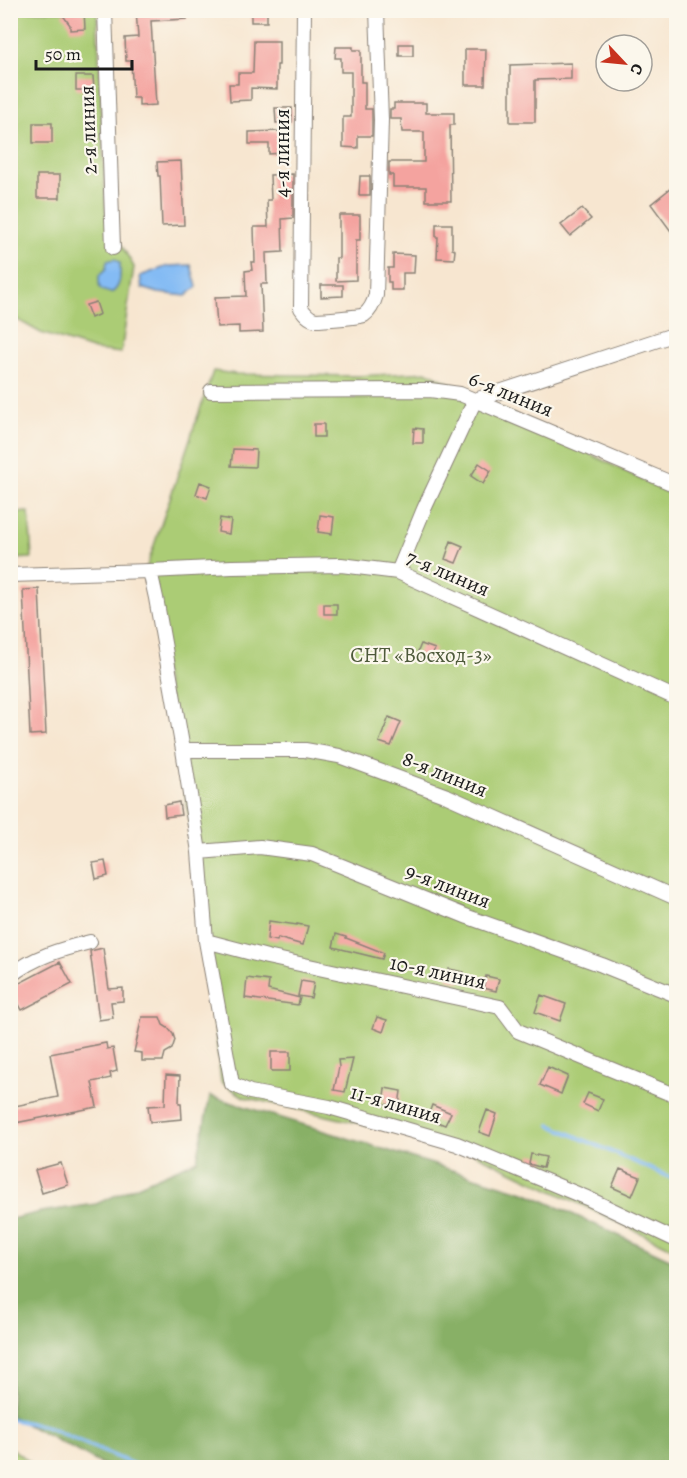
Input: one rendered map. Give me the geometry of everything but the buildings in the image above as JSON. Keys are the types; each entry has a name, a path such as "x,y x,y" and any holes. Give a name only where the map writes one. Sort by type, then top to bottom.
{"street":[{"name":"2-я линия","path":"105,10 113,248"},
{"name":"4-я линия","path":"304,10 301,308 306,315 315,320 362,316 374,303 376,294 381,120 377,10"},
{"path":"398,572 424,508 475,400 676,334"},
{"name":"6-я линия","path":"211,391 430,390 460,394 676,485"},
{"name":"7-я линия","path":"10,575 232,567 341,566 398,572 676,698"},
{"path":"150,571 199,852 206,942"},
{"name":"8-я линия","path":"183,750 304,750 339,756 447,796 676,898"},
{"name":"9-я линия","path":"199,852 260,847 312,854 468,917 602,965 676,995"},
{"path":"10,976 23,965 59,950 90,942"},
{"name":"10-я линия","path":"206,942 500,1007 518,1031 676,1096"},
{"name":"11-я линия","path":"206,942 232,1084 250,1092 329,1107 456,1144 587,1197 676,1240"}],"green space":[{"path":"11,11 97,11 106,218 134,267 121,353 95,350 41,333 11,316"},
{"name":"СНТ «Восход-3»","path":"213,371 236,374 357,376 428,372 676,497 676,1250 459,1146 244,1097 221,1082 195,851 146,569"},
{"path":"29,512 32,558 11,559 11,513"},
{"path":"210,1096 527,1193 676,1262 676,1467 107,1467 11,1416 11,1219 96,1204 197,1160"},
{"path":"11,1448 34,1465 33,1467 11,1467"}],"water":[{"path":"115,259 120,263 120,280 111,293 100,288 99,276 106,269 107,261"},
{"path":"191,265 197,287 186,296 158,293 142,288 140,276 168,266"}],"waterway":[{"path":"550,1125 676,1180"},
{"path":"10,1419 44,1426 142,1468"}]}
